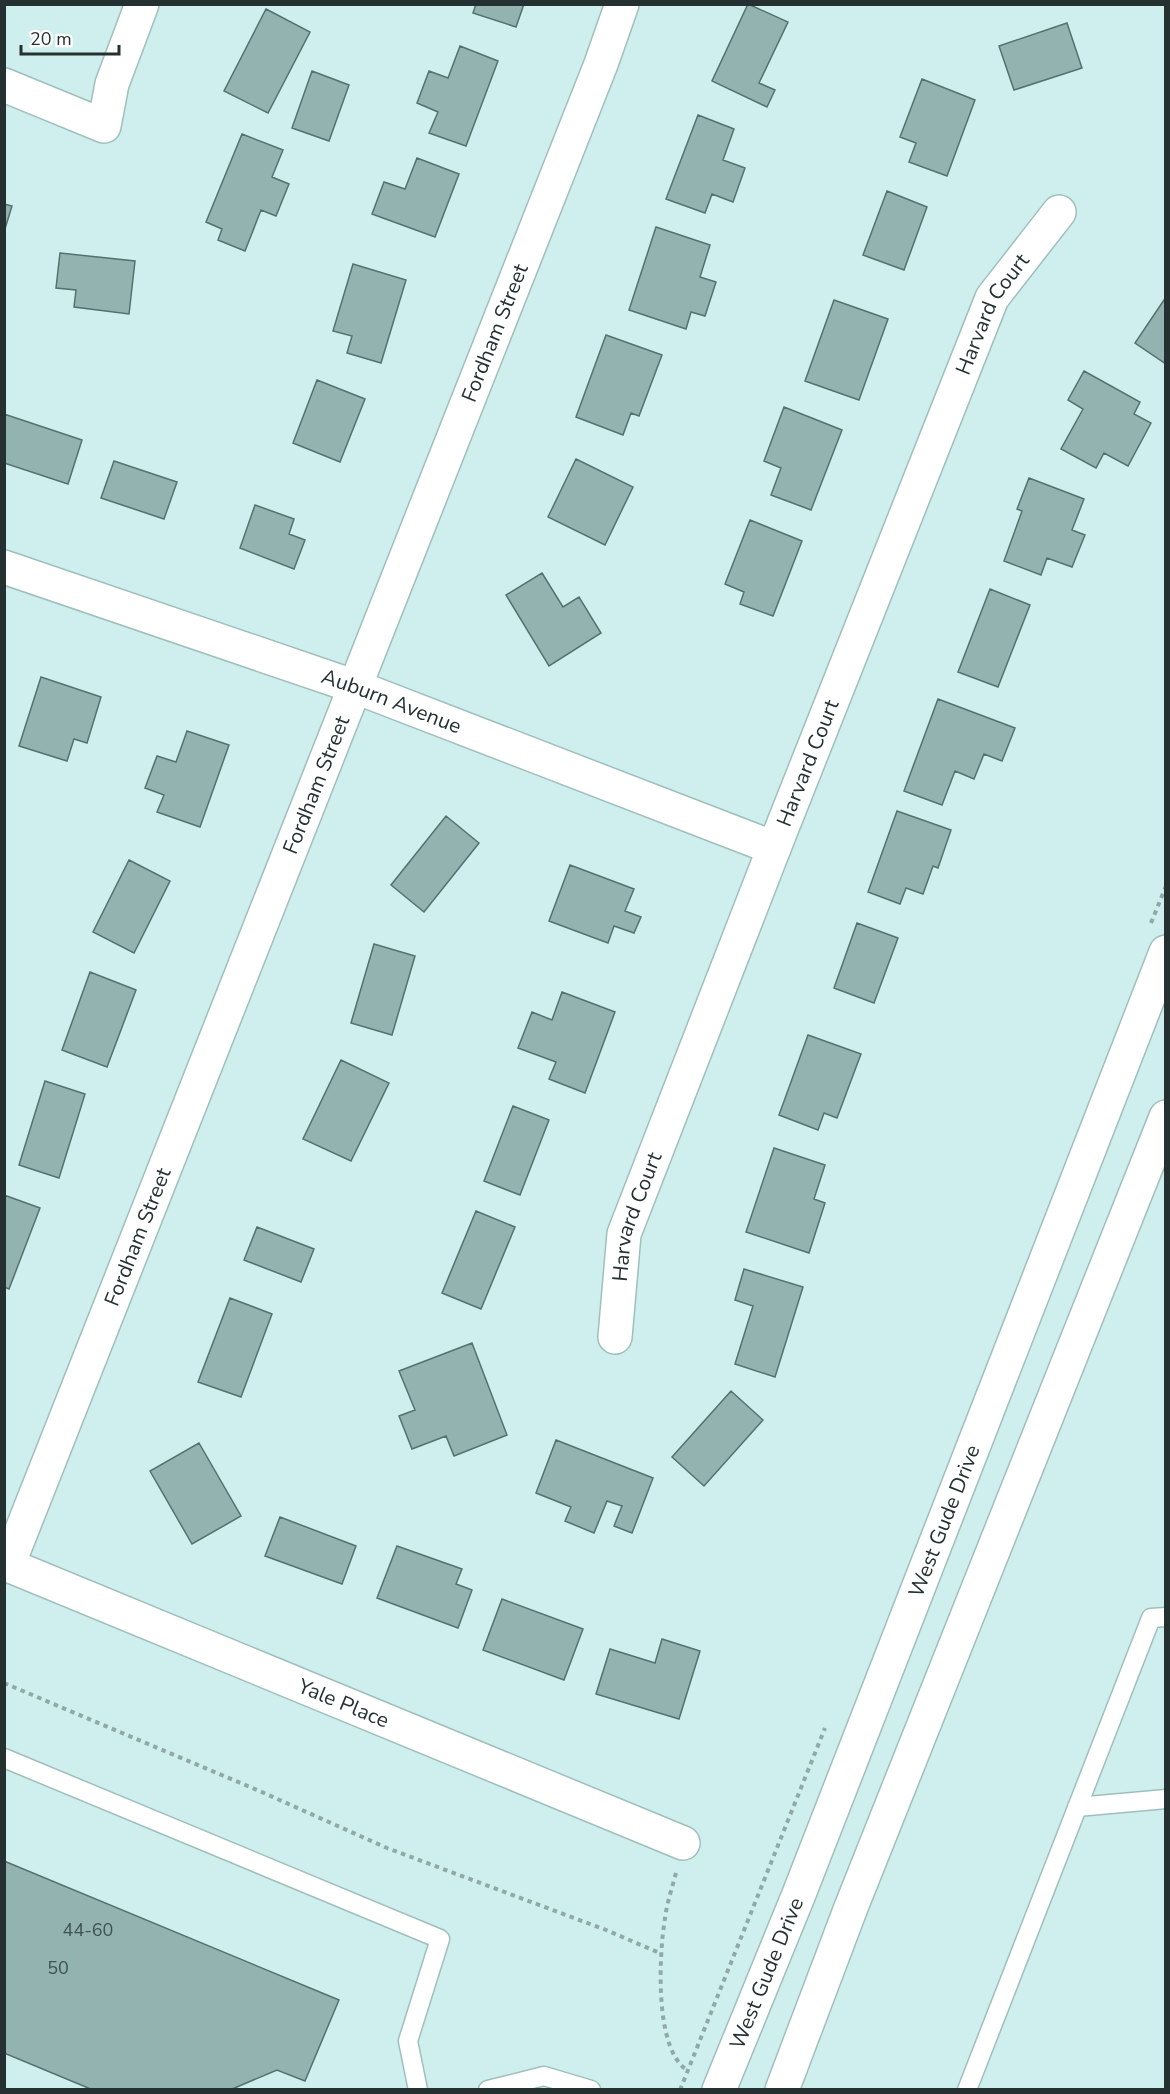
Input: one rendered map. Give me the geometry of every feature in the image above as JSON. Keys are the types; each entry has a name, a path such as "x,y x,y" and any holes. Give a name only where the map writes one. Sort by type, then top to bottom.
{"street":[{"path":"4,85 104,126 112,84 142,4"},
{"name":"Fordham Street","path":"6,1565 356,687 601,64 622,4"},
{"name":"Harvard Court","path":"615,1337 624,1234 774,848 992,298 1059,212"},
{"name":"Auburn Avenue","path":"4,567 356,687 774,848"},
{"name":"West Gude Drive","path":"719,2090 799,1894 1166,952"},
{"path":"783,2090 850,1910 1166,1117"},
{"name":"Yale Place","path":"6,1565 683,1843"}],"lane":[{"path":"967,2090 1151,1618 1166,1617"},
{"path":"4,1758 440,1939 408,2041 418,2090"},
{"path":"1077,1807 1166,1799"},
{"path":"488,2090 544,2076 591,2090"}],"path":[{"path":"4,1683 264,1793 387,1848 606,1929 662,1954"},
{"path":"683,1843 664,1919 662,2018 667,2041 681,2066 687,2070"}],"building":[{"path":"476,4 524,4 516,27 473,13"},
{"path":"748,4 788,22 759,83 775,90 767,107 712,81"},
{"path":"266,9 310,32 268,113 224,91"},
{"path":"1067,23 1082,68 1014,90 999,46"},
{"path":"460,46 498,61 466,146 429,133 438,112 417,103 429,71 448,78"},
{"path":"312,71 349,85 329,141 292,128"},
{"path":"922,79 975,100 947,176 909,162 916,143 900,137"},
{"path":"698,115 734,129 723,160 745,168 733,202 712,194 705,213 666,199"},
{"path":"242,134 283,150 272,177 289,184 276,216 261,210 245,251 218,240 222,229 206,222"},
{"path":"417,158 459,174 435,237 372,214 384,182 405,189"},
{"path":"887,191 927,207 904,270 863,255"},
{"path":"4,204 12,206 4,232"},
{"path":"656,227 710,245 700,277 716,282 705,316 691,312 686,329 629,310"},
{"path":"60,253 135,261 129,314 74,307 76,290 56,288"},
{"path":"353,264 406,280 381,363 347,353 352,336 333,331"},
{"path":"1166,297 1166,364 1135,343"},
{"path":"834,300 888,319 859,400 805,381"},
{"path":"606,335 662,355 639,416 631,413 623,435 576,417"},
{"path":"1084,371 1140,402 1134,414 1151,423 1128,466 1104,453 1096,468 1061,449 1083,409 1068,400"},
{"path":"317,380 365,399 340,462 293,443"},
{"path":"784,407 842,430 811,510 771,495 781,468 764,461"},
{"path":"4,414 82,440 68,484 4,463"},
{"path":"576,459 633,487 605,545 548,517"},
{"path":"114,461 177,482 164,519 101,498"},
{"path":"1029,478 1084,499 1072,530 1085,535 1072,567 1047,558 1041,575 1004,561 1022,511 1017,509"},
{"path":"255,505 294,519 289,534 305,540 294,569 240,548"},
{"path":"750,520 802,541 773,616 740,604 744,592 725,584"},
{"path":"542,573 563,607 579,597 601,633 549,666 506,595"},
{"path":"990,589 1030,605 998,687 958,672"},
{"path":"41,677 101,697 87,743 74,739 67,761 19,746"},
{"path":"938,699 1015,728 1002,761 984,754 974,779 955,771 942,805 904,791"},
{"path":"187,731 229,745 200,827 157,812 164,795 145,788 157,756 176,762"},
{"path":"897,811 951,830 938,868 933,866 923,894 906,888 900,904 868,892"},
{"path":"446,816 479,843 424,912 391,885"},
{"path":"129,860 170,881 134,953 93,932"},
{"path":"570,865 634,889 625,911 641,917 634,933 614,926 608,943 549,921"},
{"path":"857,923 898,938 874,1003 834,988"},
{"path":"374,944 415,956 392,1035 351,1023"},
{"path":"90,972 136,990 107,1067 62,1050"},
{"path":"562,992 615,1012 585,1093 549,1079 556,1062 518,1048 532,1012 552,1020"},
{"path":"808,1035 861,1054 837,1118 824,1113 818,1130 779,1115"},
{"path":"341,1060 389,1083 351,1161 303,1139"},
{"path":"45,1081 85,1094 59,1178 19,1165"},
{"path":"513,1106 549,1120 520,1195 484,1181"},
{"path":"774,1148 825,1165 814,1199 825,1203 809,1253 746,1232"},
{"path":"4,1195 40,1208 9,1289 4,1287"},
{"path":"476,1211 515,1227 481,1309 442,1293"},
{"path":"257,1227 314,1249 301,1282 244,1260"},
{"path":"744,1269 803,1287 775,1377 735,1364 753,1306 735,1300"},
{"path":"230,1298 272,1314 241,1397 198,1382"},
{"path":"472,1343 507,1435 454,1456 446,1436 412,1449 399,1416 415,1410 399,1371"},
{"path":"731,1391 763,1420 704,1486 672,1457"},
{"path":"556,1440 653,1478 632,1533 614,1526 622,1506 607,1501 594,1533 565,1521 571,1507 536,1493"},
{"path":"199,1443 241,1516 192,1544 150,1471"},
{"path":"280,1517 356,1546 342,1584 265,1556"},
{"path":"397,1546 462,1569 456,1584 472,1590 458,1628 377,1598"},
{"path":"502,1599 583,1629 564,1680 483,1650"},
{"path":"662,1639 700,1651 679,1719 596,1694 610,1649 655,1663"},
{"path":"4,1861 339,2000 305,2081 277,2070 230,2090 93,2090 4,2053"}]}
